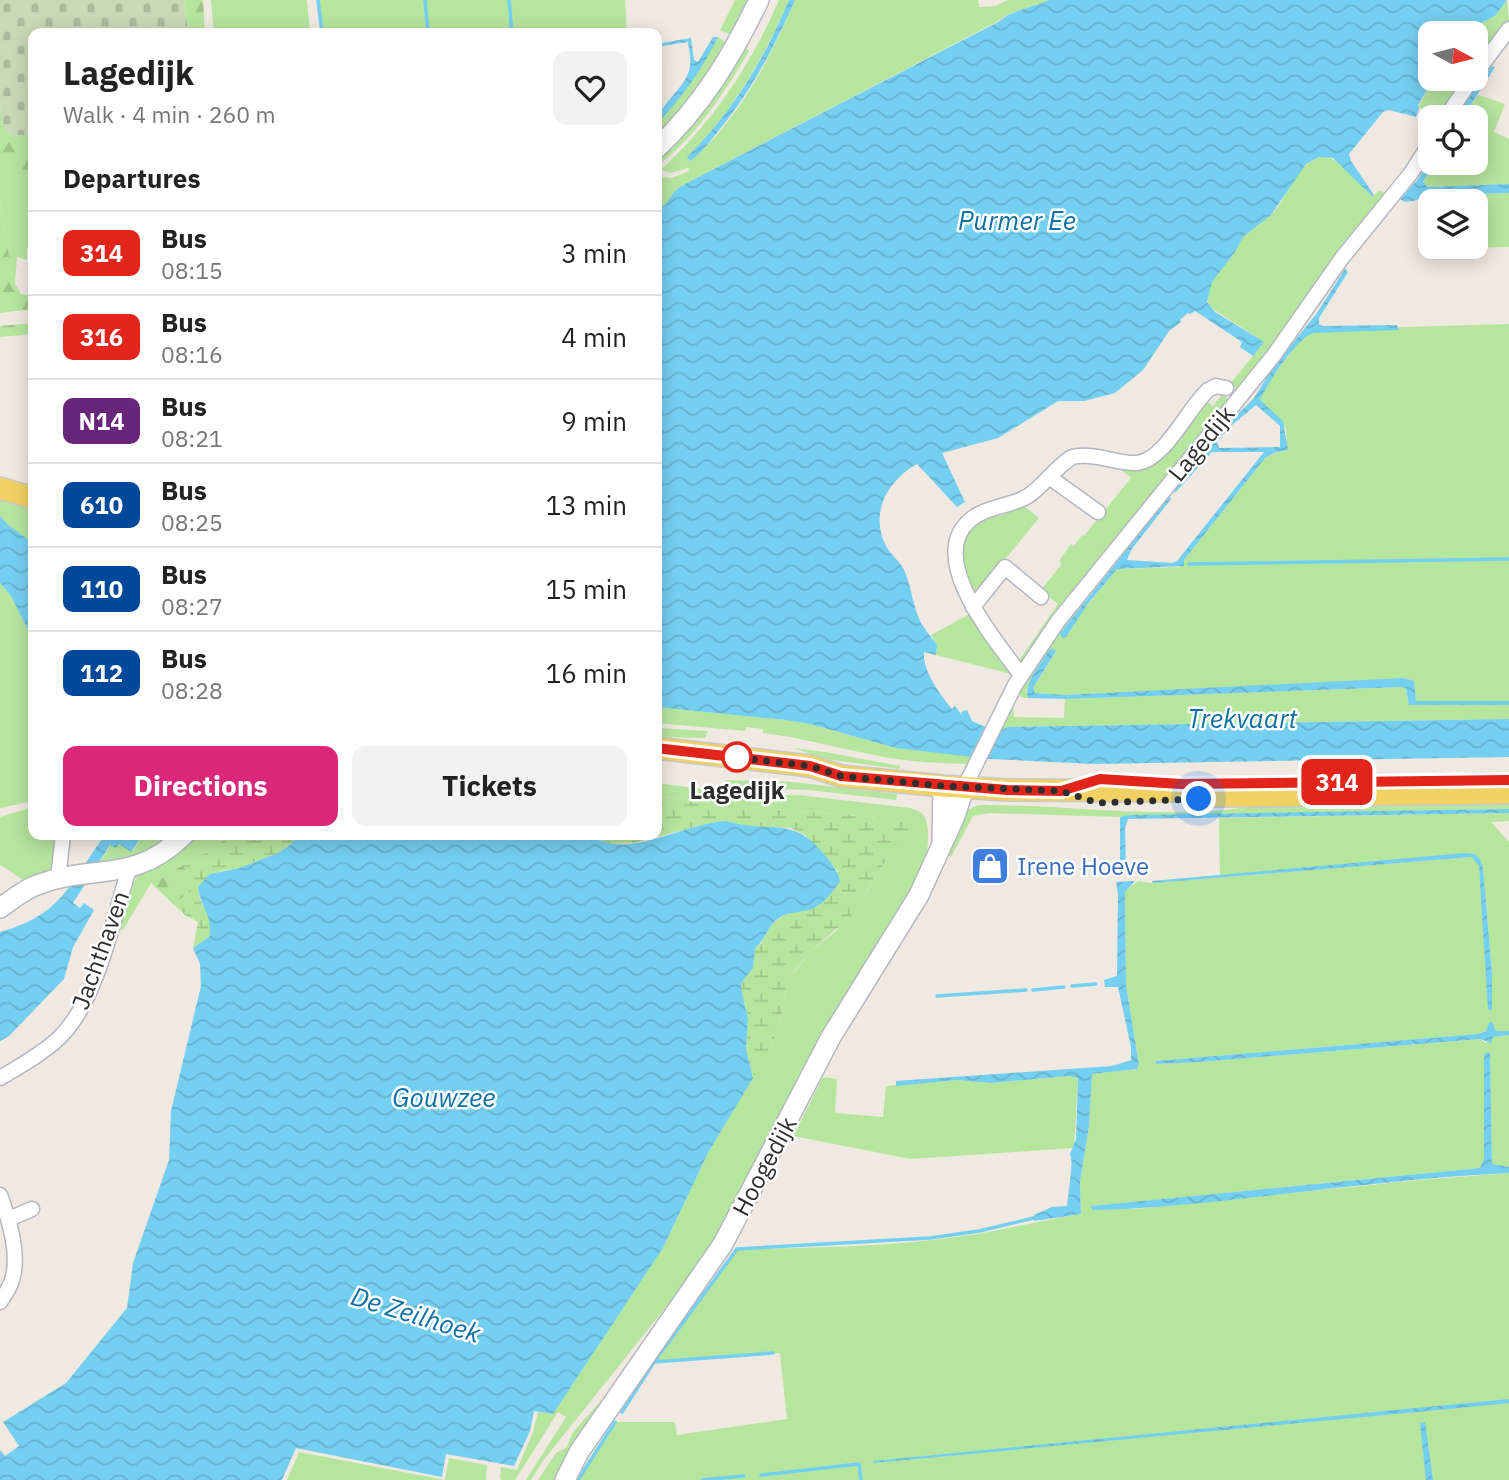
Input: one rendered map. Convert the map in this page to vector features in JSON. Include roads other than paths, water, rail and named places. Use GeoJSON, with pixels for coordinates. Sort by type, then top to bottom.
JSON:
{"type":"FeatureCollection","features":[{"type":"Feature","properties":{"kind":"main road"},"geometry":{"type":"LineString","coordinates":[[0,488],[28,496]]}},
{"type":"Feature","properties":{"kind":"main road"},"geometry":{"type":"LineString","coordinates":[[662,749],[810,766],[841,776]]}},
{"type":"Feature","properties":{"kind":"main road"},"geometry":{"type":"LineString","coordinates":[[662,761],[803,778],[841,776],[954,787],[1061,791],[1182,791],[1214,796],[1509,793]]}},
{"type":"Feature","properties":{"kind":"street"},"geometry":{"type":"LineString","coordinates":[[662,143],[689,115],[723,70],[759,0]]}},
{"type":"Feature","properties":{"kind":"street"},"geometry":{"type":"LineString","coordinates":[[1488,58],[1509,29]]}},
{"type":"Feature","properties":{"kind":"street","name":"Lagedijk"},"geometry":{"type":"LineString","coordinates":[[954,787],[975,763],[1021,675],[1058,621],[1290,333],[1342,258],[1418,162]]}},
{"type":"Feature","properties":{"kind":"street"},"geometry":{"type":"LineString","coordinates":[[1021,675],[973,607],[956,562],[955,546],[961,530],[972,518],[1027,497],[1063,462],[1081,455],[1136,463],[1147,460],[1162,448],[1201,396],[1216,386],[1226,388]]}},
{"type":"Feature","properties":{"kind":"street"},"geometry":{"type":"LineString","coordinates":[[1049,477],[1098,512]]}},
{"type":"Feature","properties":{"kind":"street"},"geometry":{"type":"LineString","coordinates":[[973,607],[1005,567],[1041,597]]}},
{"type":"Feature","properties":{"kind":"street","name":"Hoogedijk"},"geometry":{"type":"LineString","coordinates":[[565,1480],[579,1452],[723,1244],[831,1037],[919,895],[955,816],[954,787]]}},
{"type":"Feature","properties":{"kind":"street"},"geometry":{"type":"LineString","coordinates":[[63,840],[66,878]]}},
{"type":"Feature","properties":{"kind":"street"},"geometry":{"type":"LineString","coordinates":[[0,908],[35,885],[129,869],[156,858],[178,840]]}},
{"type":"Feature","properties":{"kind":"street","name":"Jachthaven"},"geometry":{"type":"LineString","coordinates":[[0,1078],[58,1040],[73,1023],[91,989],[129,869]]}},
{"type":"Feature","properties":{"kind":"street"},"geometry":{"type":"LineString","coordinates":[[0,1195],[9,1219],[15,1253],[12,1281],[0,1302]]}},
{"type":"Feature","properties":{"kind":"street"},"geometry":{"type":"LineString","coordinates":[[9,1219],[32,1209]]}},
{"type":"Feature","properties":{"kind":"water"},"geometry":{"type":"Polygon","coordinates":[[[789,0],[795,0],[753,83],[713,138],[690,161],[687,157],[719,122],[746,84],[789,0]]]}},
{"type":"Feature","properties":{"kind":"water","name":"Purmer Ee"},"geometry":{"type":"Polygon","coordinates":[[[1049,0],[1507,0],[1495,16],[1485,21],[1418,21],[1418,91],[1427,91],[1418,105],[1416,117],[1389,110],[1383,112],[1349,154],[1373,197],[1333,158],[1319,157],[1306,164],[1271,215],[1243,237],[1212,282],[1207,302],[1215,312],[1264,342],[1253,356],[1240,347],[1242,342],[1195,311],[1188,313],[1169,331],[1143,370],[1115,393],[1084,401],[1058,401],[998,438],[942,453],[965,502],[957,507],[917,464],[890,488],[881,510],[881,534],[886,546],[905,572],[921,623],[937,645],[936,655],[924,652],[924,659],[937,690],[952,709],[955,706],[963,717],[961,712],[967,710],[972,721],[997,732],[1008,727],[1509,719],[1509,757],[1095,764],[989,759],[896,748],[810,724],[785,720],[662,708],[662,205],[681,186],[1011,14],[1049,0]]]}},
{"type":"Feature","properties":{"kind":"water"},"geometry":{"type":"Polygon","coordinates":[[[713,37],[718,37],[698,72],[662,118],[662,110],[686,78],[690,60],[688,42],[662,46],[662,43],[691,38],[694,60],[698,62],[713,37]]]}},
{"type":"Feature","properties":{"kind":"water"},"geometry":{"type":"Polygon","coordinates":[[[1492,66],[1495,67],[1488,78],[1492,66]]]}},
{"type":"Feature","properties":{"kind":"water"},"geometry":{"type":"Polygon","coordinates":[[[1473,91],[1480,91],[1471,105],[1463,105],[1473,91]]]}},
{"type":"Feature","properties":{"kind":"water"},"geometry":{"type":"Polygon","coordinates":[[[1421,175],[1427,175],[1423,182],[1428,187],[1509,184],[1509,193],[1488,194],[1488,189],[1418,189],[1418,200],[1407,202],[1400,199],[1421,175]]]}},
{"type":"Feature","properties":{"kind":"water"},"geometry":{"type":"Polygon","coordinates":[[[1345,269],[1348,272],[1319,318],[1319,324],[1397,325],[1399,330],[1314,333],[1299,343],[1269,383],[1260,400],[1283,421],[1288,450],[1265,458],[1184,560],[1184,566],[1117,569],[1087,605],[1066,637],[1062,638],[1060,633],[1169,497],[1171,499],[1131,550],[1127,560],[1177,561],[1264,452],[1212,452],[1175,493],[1174,490],[1225,428],[1227,430],[1217,442],[1219,448],[1280,447],[1280,426],[1256,405],[1232,425],[1229,423],[1254,398],[1272,369],[1317,313],[1345,269]]]}},
{"type":"Feature","properties":{"kind":"water"},"geometry":{"type":"Polygon","coordinates":[[[0,516],[28,539],[28,630],[11,596],[0,583],[0,516]]]}},
{"type":"Feature","properties":{"kind":"water"},"geometry":{"type":"Polygon","coordinates":[[[1049,650],[1056,651],[1033,688],[1035,693],[1066,695],[1403,678],[1414,681],[1416,701],[1509,701],[1509,705],[1409,705],[1406,689],[1403,687],[1028,698],[1031,680],[1049,650]]]}},
{"type":"Feature","properties":{"kind":"water"},"geometry":{"type":"Polygon","coordinates":[[[1509,809],[1509,813],[1128,819],[1125,828],[1126,867],[1120,869],[1120,817],[1130,815],[1509,809]]]}},
{"type":"Feature","properties":{"kind":"water","name":"Gouwzee"},"geometry":{"type":"Polygon","coordinates":[[[727,821],[801,834],[823,853],[840,881],[816,907],[779,918],[755,948],[753,968],[742,982],[741,989],[748,1019],[746,1049],[753,1078],[708,1153],[663,1248],[553,1414],[534,1411],[530,1431],[514,1466],[446,1454],[442,1477],[296,1448],[282,1480],[0,1480],[0,1450],[5,1456],[19,1446],[3,1422],[66,1383],[127,1308],[133,1263],[169,1160],[171,1111],[201,986],[200,964],[193,948],[210,936],[209,921],[198,887],[210,874],[239,868],[278,853],[294,840],[601,840],[613,844],[627,844],[662,840],[662,837],[727,821]]]}},
{"type":"Feature","properties":{"kind":"water"},"geometry":{"type":"Polygon","coordinates":[[[101,840],[139,840],[131,852],[119,844],[116,848],[110,845],[73,903],[80,908],[84,903],[94,910],[73,947],[64,979],[9,1036],[0,1041],[0,932],[37,917],[50,908],[71,885],[101,840]]]}},
{"type":"Feature","properties":{"kind":"water"},"geometry":{"type":"Polygon","coordinates":[[[1475,854],[1483,868],[1492,973],[1492,1010],[1488,1010],[1479,866],[1472,857],[1152,881],[1475,854]]]}},
{"type":"Feature","properties":{"kind":"water"},"geometry":{"type":"Polygon","coordinates":[[[1135,881],[1125,892],[1126,985],[1139,1065],[1137,1069],[1092,1074],[1089,1126],[1080,1182],[1081,1214],[1034,1221],[1034,1215],[1052,1207],[1067,1206],[1070,1154],[1076,1139],[1078,1078],[1069,1076],[990,1083],[957,1080],[896,1086],[896,1081],[1112,1066],[1131,1060],[1131,1047],[1118,987],[1105,987],[1104,980],[1117,976],[1116,882],[1135,881]]]}},
{"type":"Feature","properties":{"kind":"water"},"geometry":{"type":"Polygon","coordinates":[[[1492,1022],[1496,1031],[1509,1031],[1509,1035],[1493,1037],[1491,1043],[1480,1039],[1156,1064],[1156,1061],[1478,1034],[1486,1031],[1492,1022]]]}},
{"type":"Feature","properties":{"kind":"water"},"geometry":{"type":"Polygon","coordinates":[[[1490,1052],[1492,1164],[1509,1167],[1509,1173],[1391,1182],[1183,1205],[1092,1210],[1091,1206],[1480,1168],[1484,1159],[1484,1058],[1485,1053],[1490,1052]]]}},
{"type":"Feature","properties":{"kind":"water"},"geometry":{"type":"Polygon","coordinates":[[[1509,1399],[1509,1403],[873,1463],[873,1461],[1509,1399]]]}},
{"type":"Feature","properties":{"kind":"water"},"geometry":{"type":"Polygon","coordinates":[[[1425,1422],[1433,1480],[1426,1480],[1420,1423],[1425,1422]]]}},
{"type":"Feature","properties":{"kind":"waterway"},"geometry":{"type":"LineString","coordinates":[[318,0],[321,28]]}},
{"type":"Feature","properties":{"kind":"waterway"},"geometry":{"type":"LineString","coordinates":[[425,0],[428,28]]}},
{"type":"Feature","properties":{"kind":"waterway"},"geometry":{"type":"LineString","coordinates":[[509,0],[512,28]]}},
{"type":"Feature","properties":{"kind":"waterway"},"geometry":{"type":"LineString","coordinates":[[1189,564],[1509,559]]}},
{"type":"Feature","properties":{"kind":"waterway"},"geometry":{"type":"LineString","coordinates":[[1072,986],[1096,984]]}},
{"type":"Feature","properties":{"kind":"waterway"},"geometry":{"type":"LineString","coordinates":[[1033,990],[1064,987]]}},
{"type":"Feature","properties":{"kind":"waterway"},"geometry":{"type":"LineString","coordinates":[[937,996],[1026,990]]}},
{"type":"Feature","properties":{"kind":"waterway"},"geometry":{"type":"LineString","coordinates":[[622,1412],[654,1362],[737,1249],[930,1238],[979,1231],[1038,1217]]}},
{"type":"Feature","properties":{"kind":"waterway"},"geometry":{"type":"LineString","coordinates":[[654,1362],[773,1353]]}},
{"type":"Feature","properties":{"kind":"waterway"},"geometry":{"type":"LineString","coordinates":[[578,1480],[615,1422]]}},
{"type":"Feature","properties":{"kind":"waterway"},"geometry":{"type":"LineString","coordinates":[[761,1475],[859,1464],[861,1480]]}},
{"type":"Feature","properties":{"kind":"waterway"},"geometry":{"type":"LineString","coordinates":[[702,1480],[744,1476]]}},
{"type":"Feature","properties":{"kind":"place","name":"Lagedijk"},"geometry":{"type":"Point","coordinates":[737,757]}},
{"type":"Feature","properties":{"kind":"place","name":"Irene Hoeve"},"geometry":{"type":"Point","coordinates":[990,866]}},
{"type":"Feature","properties":{"kind":"water label","name":"Trekvaart"},"geometry":{"type":"Point","coordinates":[1242,718]}},
{"type":"Feature","properties":{"kind":"water label","name":"De Zeilhoek"},"geometry":{"type":"Point","coordinates":[416,1314]}}]}
